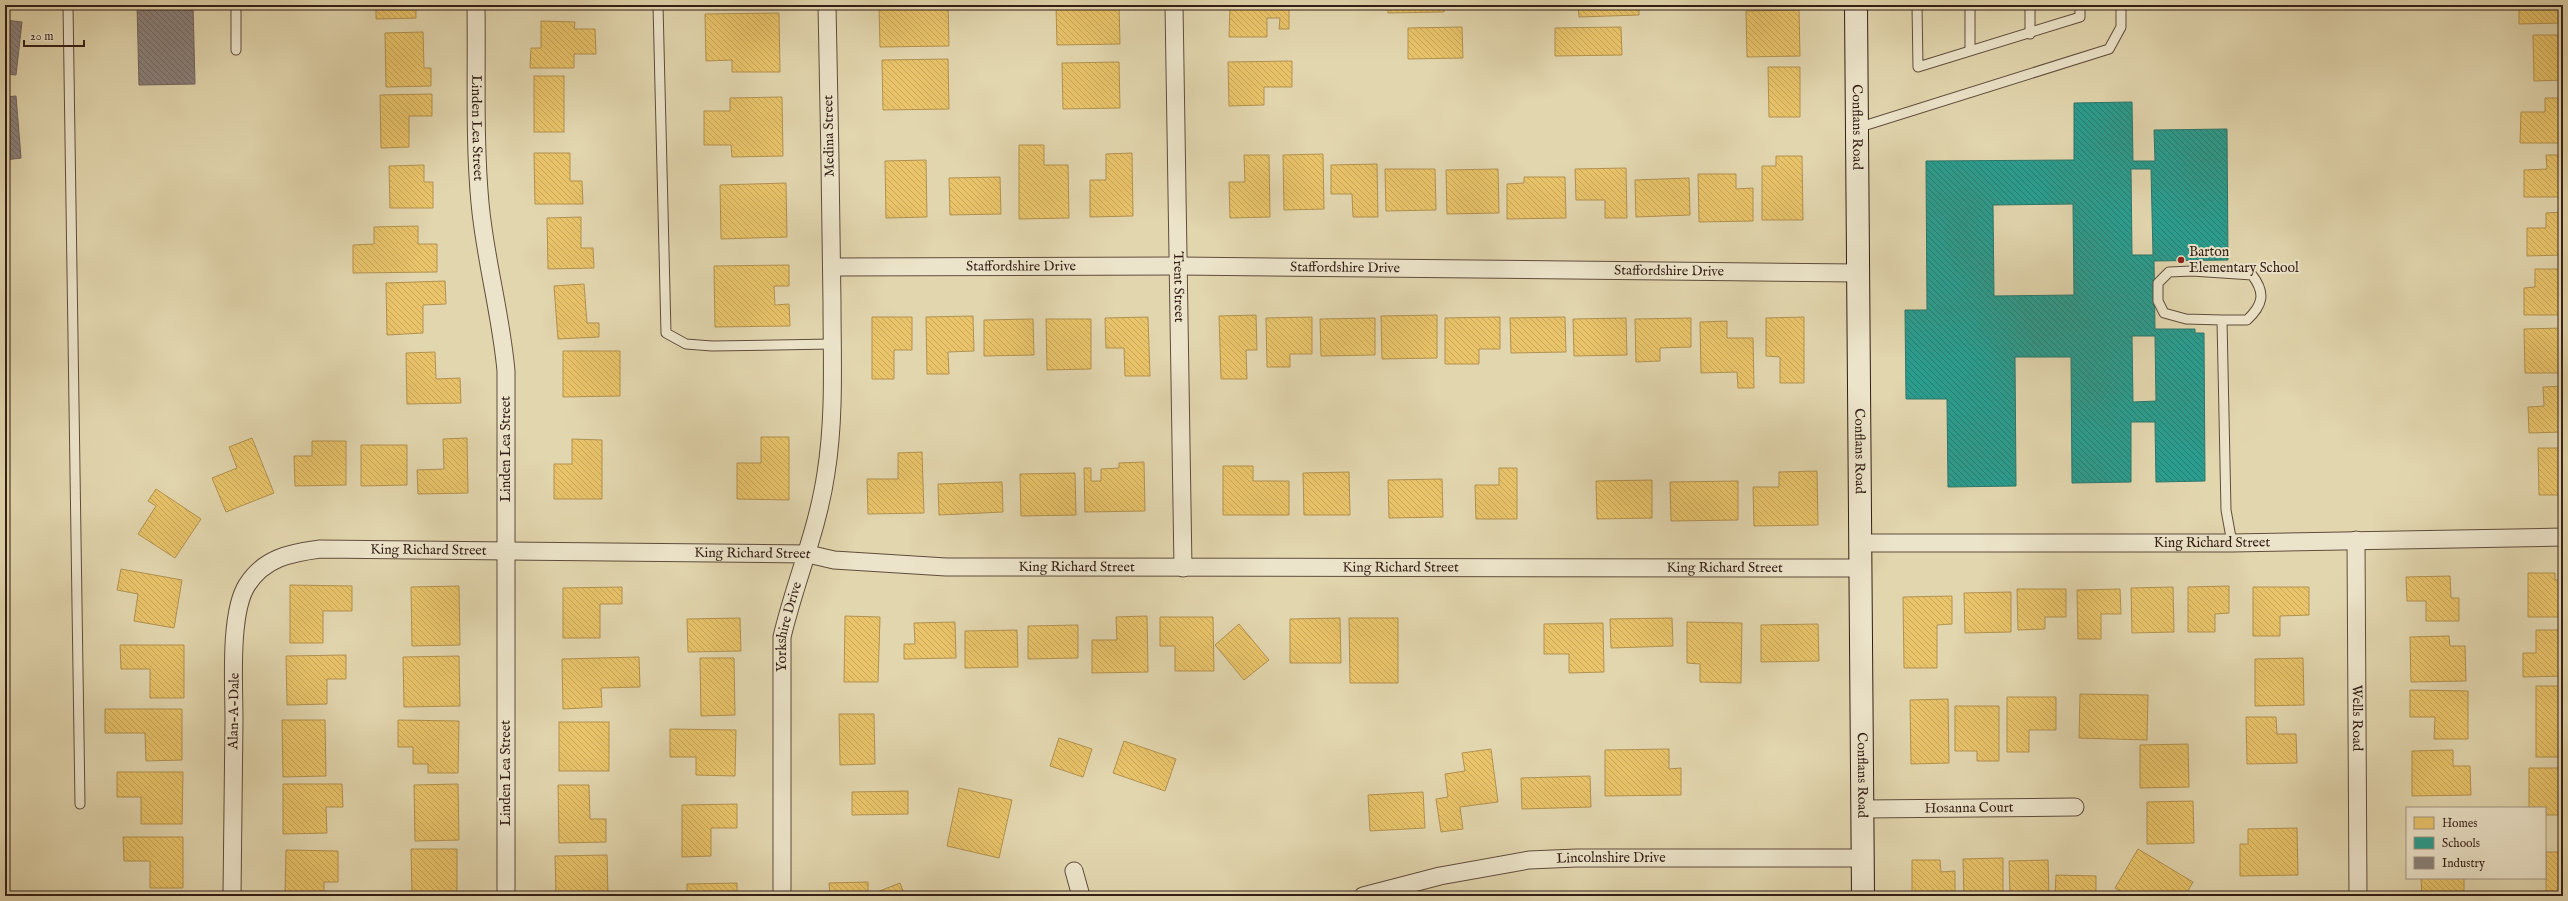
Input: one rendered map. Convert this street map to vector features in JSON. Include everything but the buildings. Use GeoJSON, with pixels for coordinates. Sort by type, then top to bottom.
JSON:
{"type":"FeatureCollection","features":[{"type":"Feature","properties":{"kind":"main road","name":"Conflans Road"},"geometry":{"type":"LineString","coordinates":[[1856,5],[1863,896]]}},
{"type":"Feature","properties":{"kind":"street","name":"Linden Lea Street"},"geometry":{"type":"LineString","coordinates":[[476,5],[480,202],[486,252],[503,334],[506,371],[506,896]]}},
{"type":"Feature","properties":{"kind":"street","name":"Medina Street"},"geometry":{"type":"LineString","coordinates":[[827,5],[832,267]]}},
{"type":"Feature","properties":{"kind":"street","name":"Trent Street"},"geometry":{"type":"LineString","coordinates":[[1174,5],[1183,568]]}},
{"type":"Feature","properties":{"kind":"street","name":"Staffordshire Drive"},"geometry":{"type":"LineString","coordinates":[[832,267],[1179,266],[1859,273]]}},
{"type":"Feature","properties":{"kind":"street","name":"Yorkshire Drive"},"geometry":{"type":"LineString","coordinates":[[782,896],[782,637],[808,554],[826,473],[831,428],[832,267]]}},
{"type":"Feature","properties":{"kind":"street","name":"King Richard Street"},"geometry":{"type":"LineString","coordinates":[[1861,543],[2232,543],[2563,537]]}},
{"type":"Feature","properties":{"kind":"street","name":"Wells Road"},"geometry":{"type":"LineString","coordinates":[[2356,540],[2358,896]]}},
{"type":"Feature","properties":{"kind":"street","name":"King Richard Street"},"geometry":{"type":"LineString","coordinates":[[292,553],[320,549],[808,554],[834,560],[946,567],[1861,568]]}},
{"type":"Feature","properties":{"kind":"street","name":"Alan-A-Dale"},"geometry":{"type":"LineString","coordinates":[[232,896],[235,648],[239,605],[246,585],[268,562],[292,553]]}},
{"type":"Feature","properties":{"kind":"street","name":"Hosanna Court"},"geometry":{"type":"LineString","coordinates":[[1863,809],[2075,807]]}},
{"type":"Feature","properties":{"kind":"street","name":"Lincolnshire Drive"},"geometry":{"type":"LineString","coordinates":[[1363,896],[1440,876],[1529,860],[1577,858],[1863,858]]}},
{"type":"Feature","properties":{"kind":"street"},"geometry":{"type":"LineString","coordinates":[[1074,871],[1081,896]]}},
{"type":"Feature","properties":{"kind":"lane"},"geometry":{"type":"LineString","coordinates":[[68,5],[80,804]]}},
{"type":"Feature","properties":{"kind":"lane"},"geometry":{"type":"LineString","coordinates":[[236,5],[236,50]]}},
{"type":"Feature","properties":{"kind":"lane"},"geometry":{"type":"LineString","coordinates":[[658,5],[666,333],[686,344],[705,346],[832,344]]}},
{"type":"Feature","properties":{"kind":"lane"},"geometry":{"type":"LineString","coordinates":[[1917,5],[1918,67],[1970,50],[2030,34],[2080,17],[2080,5]]}},
{"type":"Feature","properties":{"kind":"lane"},"geometry":{"type":"LineString","coordinates":[[1970,5],[1970,50]]}},
{"type":"Feature","properties":{"kind":"lane"},"geometry":{"type":"LineString","coordinates":[[2030,5],[2030,34]]}},
{"type":"Feature","properties":{"kind":"lane"},"geometry":{"type":"LineString","coordinates":[[1857,128],[2109,49],[2121,28],[2121,5]]}},
{"type":"Feature","properties":{"kind":"lane"},"geometry":{"type":"LineString","coordinates":[[2192,271],[2252,275],[2260,286],[2262,297],[2257,311],[2247,320],[2222,320],[2186,319],[2164,313],[2158,301],[2158,283],[2168,272],[2192,271]]}},
{"type":"Feature","properties":{"kind":"lane"},"geometry":{"type":"LineString","coordinates":[[2222,320],[2226,510],[2232,543]]}},
{"type":"Feature","properties":{"kind":"place","name":"Barton Elementary School"},"geometry":{"type":"Point","coordinates":[2181,260]}}]}
